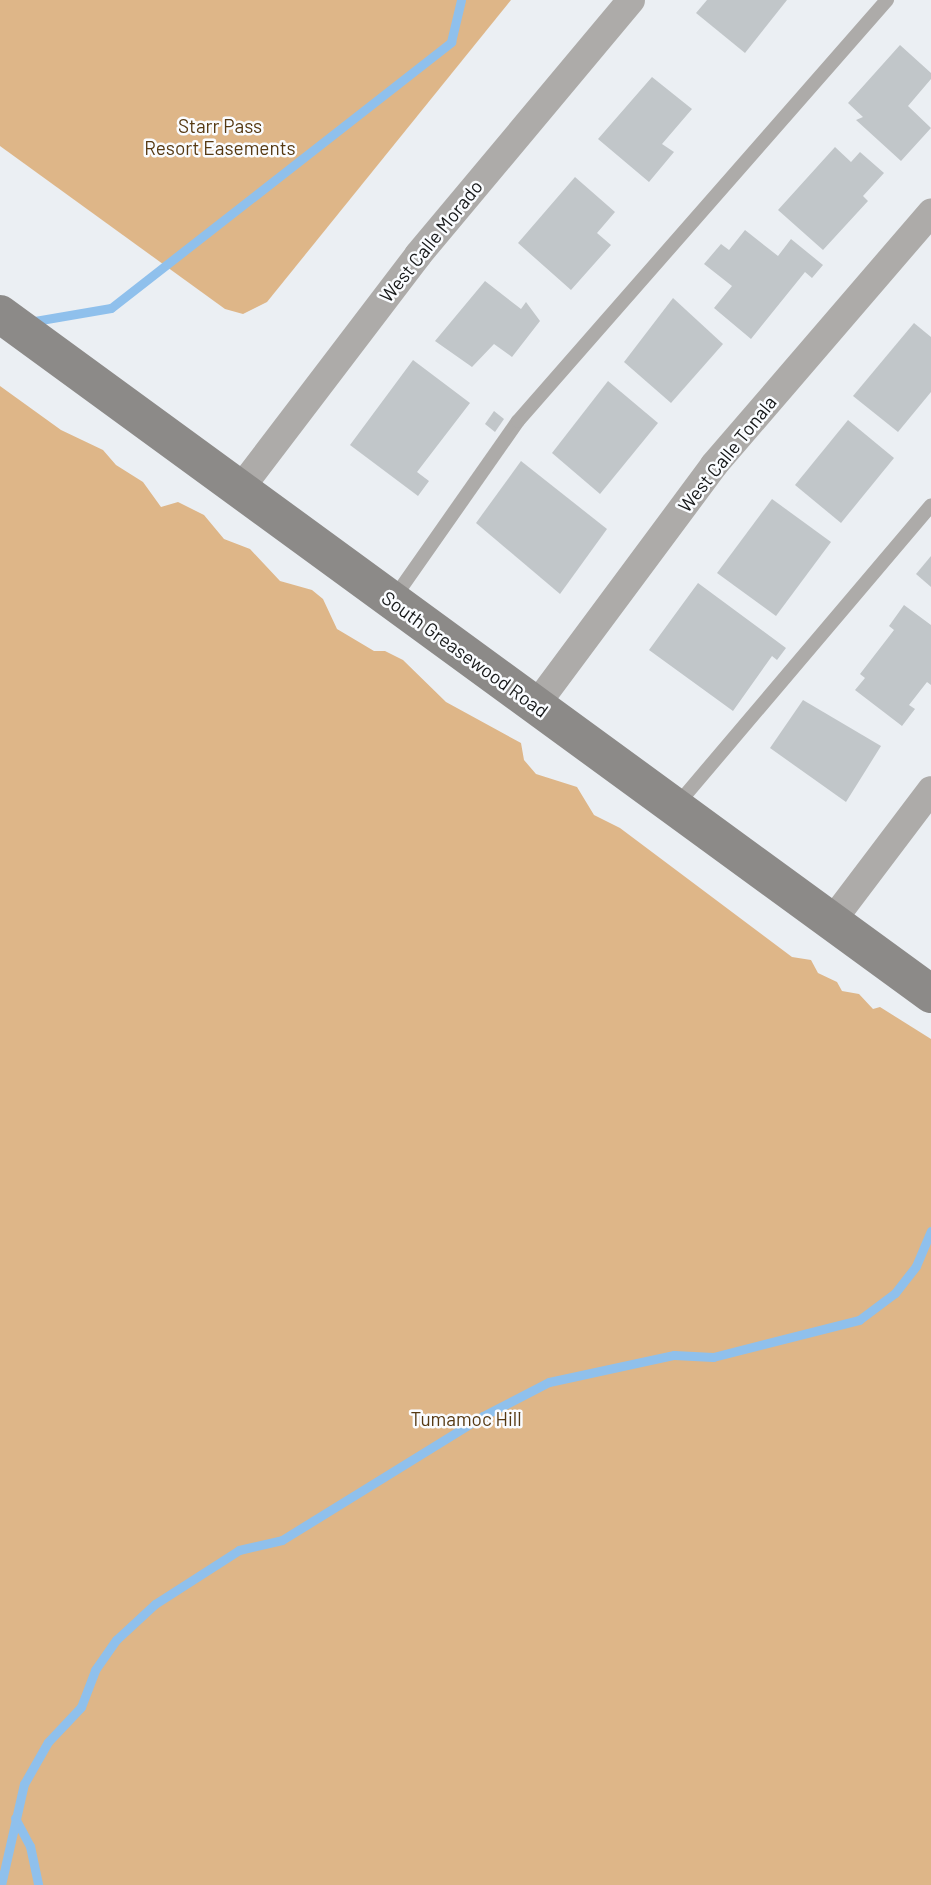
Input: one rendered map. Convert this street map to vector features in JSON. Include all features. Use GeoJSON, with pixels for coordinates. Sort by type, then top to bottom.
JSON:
{"type":"FeatureCollection","features":[{"type":"Feature","properties":{"kind":"main road","name":"South Greasewood Road"},"geometry":{"type":"LineString","coordinates":[[0,314],[931,994]]}},
{"type":"Feature","properties":{"kind":"street","name":"West Calle Morado"},"geometry":{"type":"LineString","coordinates":[[240,489],[418,255],[631,0]]}},
{"type":"Feature","properties":{"kind":"street","name":"West Calle Tonala"},"geometry":{"type":"LineString","coordinates":[[536,705],[714,465],[931,213]]}},
{"type":"Feature","properties":{"kind":"street"},"geometry":{"type":"LineString","coordinates":[[832,921],[931,790]]}},
{"type":"Feature","properties":{"kind":"lane"},"geometry":{"type":"LineString","coordinates":[[392,601],[518,421],[887,0]]}},
{"type":"Feature","properties":{"kind":"lane"},"geometry":{"type":"LineString","coordinates":[[676,807],[931,505]]}},
{"type":"Feature","properties":{"kind":"green space","name":"Starr Pass Resort Easements"},"geometry":{"type":"Polygon","coordinates":[[[0,0],[511,0],[267,302],[243,314],[225,309],[0,146],[0,0]]]}},
{"type":"Feature","properties":{"kind":"green space","name":"Tumamoc Hill"},"geometry":{"type":"Polygon","coordinates":[[[0,386],[61,430],[103,450],[116,465],[143,482],[161,507],[178,502],[204,515],[224,539],[250,549],[280,581],[312,590],[323,599],[337,629],[374,651],[385,651],[403,660],[446,702],[521,743],[524,760],[536,774],[577,787],[594,815],[620,828],[792,957],[811,960],[818,973],[837,982],[842,991],[859,994],[873,1009],[880,1007],[931,1039],[931,1885],[0,1885],[0,386]]]}},
{"type":"Feature","properties":{"kind":"building"},"geometry":{"type":"Polygon","coordinates":[[[707,0],[787,0],[745,53],[696,13],[707,0]]]}},
{"type":"Feature","properties":{"kind":"building"},"geometry":{"type":"Polygon","coordinates":[[[900,45],[931,73],[931,79],[908,106],[931,128],[901,161],[856,120],[863,117],[848,103],[900,45]]]}},
{"type":"Feature","properties":{"kind":"building"},"geometry":{"type":"Polygon","coordinates":[[[652,77],[692,109],[662,144],[674,152],[649,182],[598,139],[652,77]]]}},
{"type":"Feature","properties":{"kind":"building"},"geometry":{"type":"Polygon","coordinates":[[[835,147],[851,162],[860,152],[884,173],[863,196],[868,201],[823,250],[778,210],[835,147]]]}},
{"type":"Feature","properties":{"kind":"building"},"geometry":{"type":"Polygon","coordinates":[[[575,177],[615,212],[597,233],[611,245],[571,290],[518,243],[575,177]]]}},
{"type":"Feature","properties":{"kind":"building"},"geometry":{"type":"Polygon","coordinates":[[[745,230],[778,256],[791,239],[823,265],[812,278],[805,272],[751,339],[714,308],[732,286],[704,264],[721,244],[729,250],[745,230]]]}},
{"type":"Feature","properties":{"kind":"building"},"geometry":{"type":"Polygon","coordinates":[[[485,281],[521,309],[526,302],[540,321],[512,357],[494,344],[472,367],[435,341],[485,281]]]}},
{"type":"Feature","properties":{"kind":"building"},"geometry":{"type":"Polygon","coordinates":[[[673,298],[723,344],[671,403],[624,362],[673,298]]]}},
{"type":"Feature","properties":{"kind":"building"},"geometry":{"type":"Polygon","coordinates":[[[914,323],[931,337],[931,392],[898,432],[853,396],[914,323]]]}},
{"type":"Feature","properties":{"kind":"building"},"geometry":{"type":"Polygon","coordinates":[[[413,360],[470,403],[417,472],[429,481],[418,496],[350,445],[413,360]]]}},
{"type":"Feature","properties":{"kind":"building"},"geometry":{"type":"Polygon","coordinates":[[[608,381],[658,423],[600,494],[552,453],[608,381]]]}},
{"type":"Feature","properties":{"kind":"building"},"geometry":{"type":"Polygon","coordinates":[[[494,411],[504,419],[495,432],[485,424],[494,411]]]}},
{"type":"Feature","properties":{"kind":"building"},"geometry":{"type":"Polygon","coordinates":[[[848,420],[894,458],[841,523],[795,485],[848,420]]]}},
{"type":"Feature","properties":{"kind":"building"},"geometry":{"type":"Polygon","coordinates":[[[521,461],[607,529],[560,594],[476,523],[521,461]]]}},
{"type":"Feature","properties":{"kind":"building"},"geometry":{"type":"Polygon","coordinates":[[[772,499],[831,542],[776,616],[717,573],[772,499]]]}},
{"type":"Feature","properties":{"kind":"building"},"geometry":{"type":"Polygon","coordinates":[[[931,556],[931,587],[916,574],[931,556]]]}},
{"type":"Feature","properties":{"kind":"building"},"geometry":{"type":"Polygon","coordinates":[[[698,583],[786,648],[777,660],[772,656],[733,711],[649,650],[698,583]]]}},
{"type":"Feature","properties":{"kind":"building"},"geometry":{"type":"Polygon","coordinates":[[[904,605],[931,625],[931,685],[927,682],[909,705],[915,709],[902,726],[855,690],[865,678],[860,674],[894,630],[889,626],[904,605]]]}},
{"type":"Feature","properties":{"kind":"building"},"geometry":{"type":"Polygon","coordinates":[[[803,700],[881,746],[846,802],[770,748],[803,700]]]}},
{"type":"Feature","properties":{"kind":"waterway"},"geometry":{"type":"LineString","coordinates":[[29,322],[111,308],[451,42],[461,0]]}},
{"type":"Feature","properties":{"kind":"waterway"},"geometry":{"type":"LineString","coordinates":[[1,1885],[24,1784],[48,1742],[81,1707],[95,1670],[116,1640],[155,1604],[239,1550],[282,1540],[483,1416],[549,1382],[674,1355],[713,1357],[859,1320],[895,1293],[916,1266],[931,1231]]}},
{"type":"Feature","properties":{"kind":"waterway"},"geometry":{"type":"LineString","coordinates":[[15,1818],[30,1846],[38,1885]]}}]}
